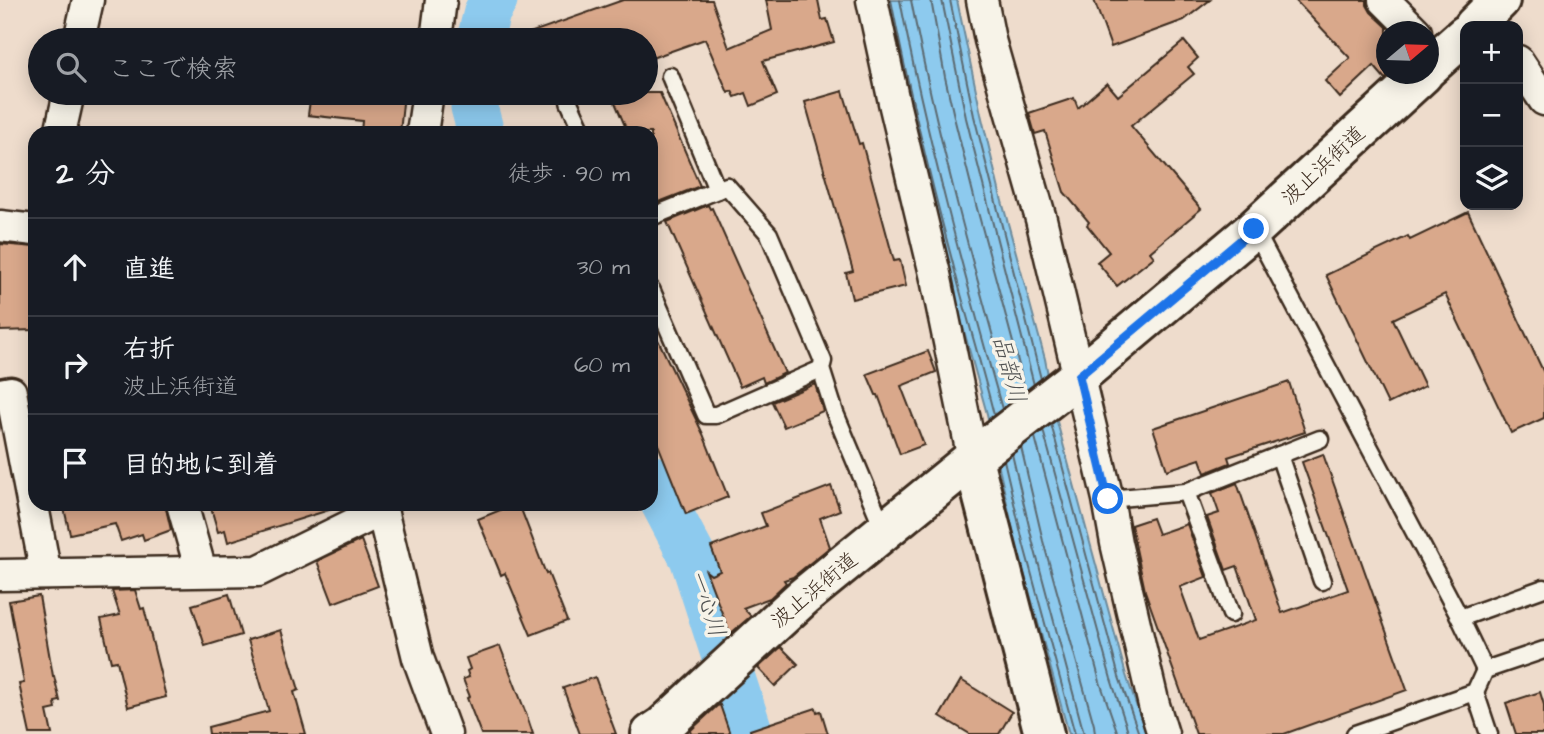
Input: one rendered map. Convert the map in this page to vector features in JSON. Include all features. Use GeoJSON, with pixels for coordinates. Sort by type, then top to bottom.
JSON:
{"type":"FeatureCollection","features":[{"type":"Feature","properties":{"kind":"street"},"geometry":{"type":"LineString","coordinates":[[82,28],[88,0]]}},
{"type":"Feature","properties":{"kind":"street"},"geometry":{"type":"LineString","coordinates":[[438,28],[442,0]]}},
{"type":"Feature","properties":{"kind":"street"},"geometry":{"type":"LineString","coordinates":[[872,0],[1044,734]]}},
{"type":"Feature","properties":{"kind":"street"},"geometry":{"type":"LineString","coordinates":[[982,0],[990,40],[1041,219],[1070,383],[1108,499],[1116,543],[1163,734]]}},
{"type":"Feature","properties":{"kind":"street"},"geometry":{"type":"LineString","coordinates":[[1384,0],[1456,37]]}},
{"type":"Feature","properties":{"kind":"street","name":"波止浜街道"},"geometry":{"type":"LineString","coordinates":[[651,734],[802,598],[1070,383],[1254,229],[1456,37]]}},
{"type":"Feature","properties":{"kind":"street"},"geometry":{"type":"LineString","coordinates":[[1523,68],[1544,100]]}},
{"type":"Feature","properties":{"kind":"street"},"geometry":{"type":"LineString","coordinates":[[62,126],[66,105]]}},
{"type":"Feature","properties":{"kind":"street"},"geometry":{"type":"LineString","coordinates":[[423,126],[426,105]]}},
{"type":"Feature","properties":{"kind":"street"},"geometry":{"type":"LineString","coordinates":[[0,226],[28,229]]}},
{"type":"Feature","properties":{"kind":"street"},"geometry":{"type":"LineString","coordinates":[[0,394],[11,392],[28,481]]}},
{"type":"Feature","properties":{"kind":"street"},"geometry":{"type":"LineString","coordinates":[[34,511],[46,575]]}},
{"type":"Feature","properties":{"kind":"street"},"geometry":{"type":"LineString","coordinates":[[184,511],[201,571]]}},
{"type":"Feature","properties":{"kind":"street"},"geometry":{"type":"LineString","coordinates":[[0,575],[258,571],[374,511]]}},
{"type":"Feature","properties":{"kind":"street"},"geometry":{"type":"LineString","coordinates":[[383,511],[418,658],[446,734]]}},
{"type":"Feature","properties":{"kind":"lane"},"geometry":{"type":"LineString","coordinates":[[670,76],[717,190]]}},
{"type":"Feature","properties":{"kind":"lane"},"geometry":{"type":"LineString","coordinates":[[570,105],[580,126]]}},
{"type":"Feature","properties":{"kind":"lane"},"geometry":{"type":"LineString","coordinates":[[658,214],[727,186],[769,234],[823,361],[821,369],[835,413],[884,531]]}},
{"type":"Feature","properties":{"kind":"lane"},"geometry":{"type":"LineString","coordinates":[[1254,229],[1485,670]]}},
{"type":"Feature","properties":{"kind":"lane"},"geometry":{"type":"LineString","coordinates":[[658,305],[706,415],[716,415],[821,369]]}},
{"type":"Feature","properties":{"kind":"lane"},"geometry":{"type":"LineString","coordinates":[[1108,499],[1186,492],[1320,439]]}},
{"type":"Feature","properties":{"kind":"lane"},"geometry":{"type":"LineString","coordinates":[[1279,456],[1322,581]]}},
{"type":"Feature","properties":{"kind":"lane"},"geometry":{"type":"LineString","coordinates":[[1186,492],[1231,614]]}},
{"type":"Feature","properties":{"kind":"lane"},"geometry":{"type":"LineString","coordinates":[[1460,618],[1544,588]]}},
{"type":"Feature","properties":{"kind":"lane"},"geometry":{"type":"LineString","coordinates":[[1355,734],[1397,727],[1475,692],[1485,670],[1544,650]]}},
{"type":"Feature","properties":{"kind":"lane"},"geometry":{"type":"LineString","coordinates":[[1475,692],[1489,734]]}},
{"type":"Feature","properties":{"kind":"water","name":"品部川"},"geometry":{"type":"Polygon","coordinates":[[[884,0],[957,0],[981,114],[1045,359],[1056,418],[1126,675],[1146,734],[1069,734],[1017,548],[987,414],[945,262],[884,0]]]}},
{"type":"Feature","properties":{"kind":"building"},"geometry":{"type":"Polygon","coordinates":[[[623,0],[712,0],[729,48],[772,30],[766,0],[818,0],[822,20],[827,19],[834,42],[763,61],[777,95],[751,106],[746,93],[735,97],[732,91],[728,93],[705,39],[658,56],[658,28],[544,28],[623,0]]]}},
{"type":"Feature","properties":{"kind":"building"},"geometry":{"type":"Polygon","coordinates":[[[1094,0],[1210,0],[1184,20],[1111,47],[1094,0]]]}},
{"type":"Feature","properties":{"kind":"building"},"geometry":{"type":"Polygon","coordinates":[[[1295,0],[1367,0],[1371,12],[1381,21],[1376,21],[1376,68],[1374,66],[1340,98],[1325,81],[1350,58],[1295,0]]]}},
{"type":"Feature","properties":{"kind":"building"},"geometry":{"type":"Polygon","coordinates":[[[1184,41],[1198,58],[1188,67],[1194,74],[1131,126],[1201,209],[1150,252],[1154,257],[1117,286],[1097,262],[1109,252],[1064,192],[1045,131],[1035,134],[1029,113],[1074,98],[1078,108],[1107,83],[1118,96],[1184,41]]]}},
{"type":"Feature","properties":{"kind":"building"},"geometry":{"type":"Polygon","coordinates":[[[843,91],[859,144],[862,143],[894,261],[900,260],[906,286],[852,299],[846,273],[853,271],[805,102],[843,91]]]}},
{"type":"Feature","properties":{"kind":"building"},"geometry":{"type":"Polygon","coordinates":[[[660,93],[700,186],[659,202],[658,126],[625,126],[616,105],[658,105],[660,93]]]}},
{"type":"Feature","properties":{"kind":"building"},"geometry":{"type":"Polygon","coordinates":[[[309,105],[403,105],[401,126],[362,126],[362,121],[308,115],[309,105]]]}},
{"type":"Feature","properties":{"kind":"building"},"geometry":{"type":"Polygon","coordinates":[[[708,205],[712,208],[785,373],[764,383],[762,377],[740,387],[667,222],[708,205]]]}},
{"type":"Feature","properties":{"kind":"building"},"geometry":{"type":"Polygon","coordinates":[[[1468,212],[1544,373],[1544,418],[1511,433],[1445,294],[1393,319],[1425,386],[1388,404],[1326,275],[1408,236],[1410,240],[1468,212]]]}},
{"type":"Feature","properties":{"kind":"building"},"geometry":{"type":"Polygon","coordinates":[[[0,244],[28,246],[28,330],[0,331],[0,244]]]}},
{"type":"Feature","properties":{"kind":"building"},"geometry":{"type":"Polygon","coordinates":[[[658,340],[703,434],[728,497],[686,514],[658,444],[658,340]]]}},
{"type":"Feature","properties":{"kind":"building"},"geometry":{"type":"Polygon","coordinates":[[[928,351],[936,372],[901,386],[924,445],[900,454],[878,395],[867,374],[928,351]]]}},
{"type":"Feature","properties":{"kind":"building"},"geometry":{"type":"Polygon","coordinates":[[[1289,382],[1305,432],[1228,457],[1230,463],[1205,473],[1200,459],[1167,470],[1153,428],[1289,382]]]}},
{"type":"Feature","properties":{"kind":"building"},"geometry":{"type":"Polygon","coordinates":[[[815,384],[823,411],[784,427],[772,402],[815,384]]]}},
{"type":"Feature","properties":{"kind":"building"},"geometry":{"type":"Polygon","coordinates":[[[1323,454],[1407,690],[1284,734],[1196,734],[1145,591],[1131,525],[1152,518],[1158,534],[1187,524],[1206,577],[1180,587],[1199,640],[1256,620],[1237,566],[1226,570],[1207,517],[1219,513],[1212,493],[1237,483],[1282,613],[1348,590],[1302,462],[1323,454]]]}},
{"type":"Feature","properties":{"kind":"building"},"geometry":{"type":"Polygon","coordinates":[[[831,486],[840,510],[820,518],[830,547],[793,577],[784,580],[786,583],[770,598],[743,608],[751,616],[730,634],[706,571],[711,575],[720,571],[711,547],[766,526],[761,513],[831,486]]]}},
{"type":"Feature","properties":{"kind":"building"},"geometry":{"type":"Polygon","coordinates":[[[65,511],[167,511],[171,530],[144,540],[142,534],[121,541],[115,524],[70,534],[65,511]]]}},
{"type":"Feature","properties":{"kind":"building"},"geometry":{"type":"Polygon","coordinates":[[[212,511],[326,511],[228,542],[225,530],[218,532],[212,511]]]}},
{"type":"Feature","properties":{"kind":"building"},"geometry":{"type":"Polygon","coordinates":[[[498,511],[522,511],[567,621],[531,635],[505,573],[501,575],[478,519],[498,511]]]}},
{"type":"Feature","properties":{"kind":"building"},"geometry":{"type":"Polygon","coordinates":[[[361,540],[378,586],[333,603],[317,561],[361,540]]]}},
{"type":"Feature","properties":{"kind":"building"},"geometry":{"type":"Polygon","coordinates":[[[135,590],[141,609],[144,608],[166,697],[128,707],[117,661],[111,662],[101,619],[120,615],[112,591],[135,590]]]}},
{"type":"Feature","properties":{"kind":"building"},"geometry":{"type":"Polygon","coordinates":[[[229,594],[241,635],[205,646],[192,605],[229,594]]]}},
{"type":"Feature","properties":{"kind":"building"},"geometry":{"type":"Polygon","coordinates":[[[39,596],[60,701],[55,702],[56,709],[47,711],[52,734],[30,734],[19,684],[24,683],[9,601],[39,596]]]}},
{"type":"Feature","properties":{"kind":"building"},"geometry":{"type":"Polygon","coordinates":[[[281,630],[299,690],[294,692],[306,734],[209,734],[208,727],[269,711],[248,640],[281,630]]]}},
{"type":"Feature","properties":{"kind":"building"},"geometry":{"type":"Polygon","coordinates":[[[500,646],[533,734],[481,734],[467,698],[470,697],[463,679],[469,677],[467,671],[470,669],[466,658],[500,646]]]}},
{"type":"Feature","properties":{"kind":"building"},"geometry":{"type":"Polygon","coordinates":[[[781,647],[798,664],[775,686],[758,668],[781,647]]]}},
{"type":"Feature","properties":{"kind":"building"},"geometry":{"type":"Polygon","coordinates":[[[595,677],[616,734],[580,734],[563,688],[595,677]]]}},
{"type":"Feature","properties":{"kind":"building"},"geometry":{"type":"Polygon","coordinates":[[[961,680],[1012,712],[999,734],[970,734],[940,716],[961,680]]]}},
{"type":"Feature","properties":{"kind":"building"},"geometry":{"type":"Polygon","coordinates":[[[1540,692],[1544,705],[1544,734],[1516,734],[1506,703],[1540,692]]]}},
{"type":"Feature","properties":{"kind":"building"},"geometry":{"type":"Polygon","coordinates":[[[720,705],[730,734],[691,734],[690,731],[720,705]]]}},
{"type":"Feature","properties":{"kind":"building"},"geometry":{"type":"Polygon","coordinates":[[[816,708],[817,712],[821,711],[828,734],[751,734],[750,730],[816,708]]]}},
{"type":"Feature","properties":{"kind":"waterway","name":"一心川"},"geometry":{"type":"LineString","coordinates":[[483,28],[487,12],[494,0]]}},
{"type":"Feature","properties":{"kind":"waterway","name":"一心川"},"geometry":{"type":"LineString","coordinates":[[474,105],[479,126]]}},
{"type":"Feature","properties":{"kind":"waterway","name":"一心川"},"geometry":{"type":"LineString","coordinates":[[658,491],[693,558],[750,734]]}},
{"type":"Feature","properties":{"kind":"route"},"geometry":{"type":"LineString","coordinates":[[1108,499],[1079,376],[1254,229]]}}]}
